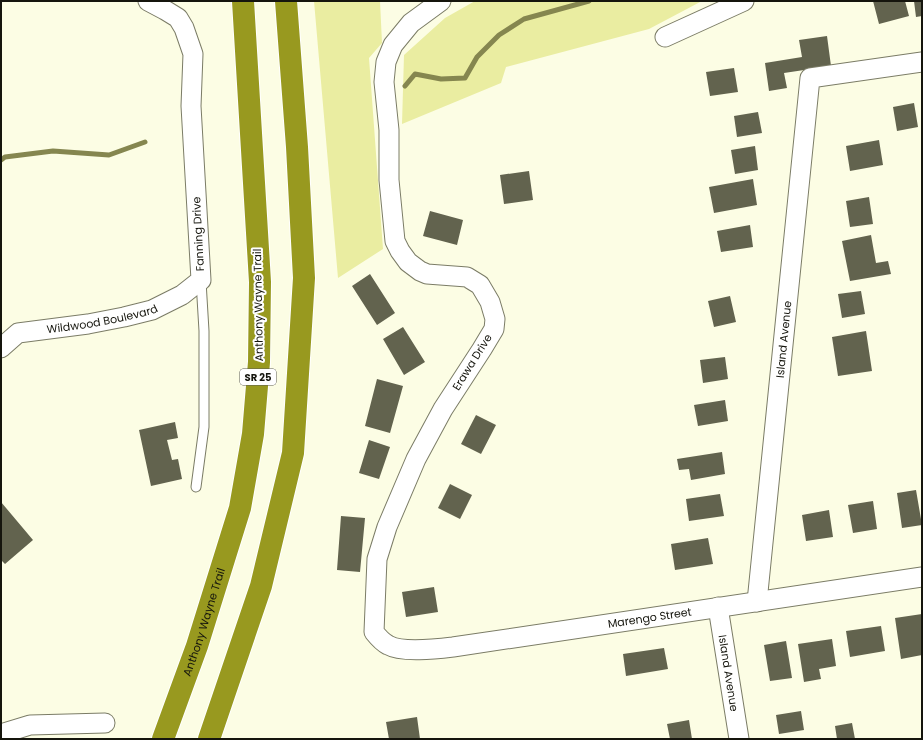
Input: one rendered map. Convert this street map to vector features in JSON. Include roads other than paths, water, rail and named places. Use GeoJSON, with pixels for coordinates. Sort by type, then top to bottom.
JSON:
{"type":"FeatureCollection","features":[{"type":"Feature","properties":{"kind":"highway","name":"Anthony Wayne Trail"},"geometry":{"type":"LineString","coordinates":[[164,739],[197,646],[240,508],[253,434],[259,362],[260,282],[243,1]]}},
{"type":"Feature","properties":{"kind":"highway"},"geometry":{"type":"LineString","coordinates":[[209,739],[261,586],[293,453],[304,278],[297,147],[286,1]]}},
{"type":"Feature","properties":{"kind":"street","name":"Fanning Drive"},"geometry":{"type":"LineString","coordinates":[[148,1],[178,18],[184,28],[193,54],[191,106],[201,280]]}},
{"type":"Feature","properties":{"kind":"street","name":"Erawa Drive"},"geometry":{"type":"LineString","coordinates":[[380,639],[374,632],[377,559],[387,527],[416,460],[443,408],[482,349],[494,328],[495,319],[490,302],[480,285],[475,281],[467,277],[427,274],[420,271],[408,262],[395,241],[389,180],[389,130],[384,82],[386,62],[393,45],[411,23],[441,1]]}},
{"type":"Feature","properties":{"kind":"street"},"geometry":{"type":"LineString","coordinates":[[665,36],[744,1]]}},
{"type":"Feature","properties":{"kind":"street","name":"Island Avenue"},"geometry":{"type":"LineString","coordinates":[[757,602],[810,78],[922,62]]}},
{"type":"Feature","properties":{"kind":"street","name":"Wildwood Boulevard"},"geometry":{"type":"LineString","coordinates":[[1,348],[18,333],[88,324],[152,310],[182,295],[201,280]]}},
{"type":"Feature","properties":{"kind":"street","name":"Marengo Street"},"geometry":{"type":"LineString","coordinates":[[380,639],[388,646],[398,649],[424,650],[452,647],[922,577]]}},
{"type":"Feature","properties":{"kind":"street","name":"Island Avenue"},"geometry":{"type":"LineString","coordinates":[[718,608],[739,739]]}},
{"type":"Feature","properties":{"kind":"street"},"geometry":{"type":"LineString","coordinates":[[1,734],[30,725],[105,723]]}},
{"type":"Feature","properties":{"kind":"lane","name":"Fanning Drive"},"geometry":{"type":"LineString","coordinates":[[196,487],[204,427],[204,331],[201,280]]}},
{"type":"Feature","properties":{"kind":"waterway"},"geometry":{"type":"LineString","coordinates":[[405,86],[415,74],[441,79],[465,78],[477,57],[499,35],[524,19],[589,1]]}},
{"type":"Feature","properties":{"kind":"waterway"},"geometry":{"type":"LineString","coordinates":[[1,160],[5,157],[53,151],[109,155],[145,142]]}}]}
